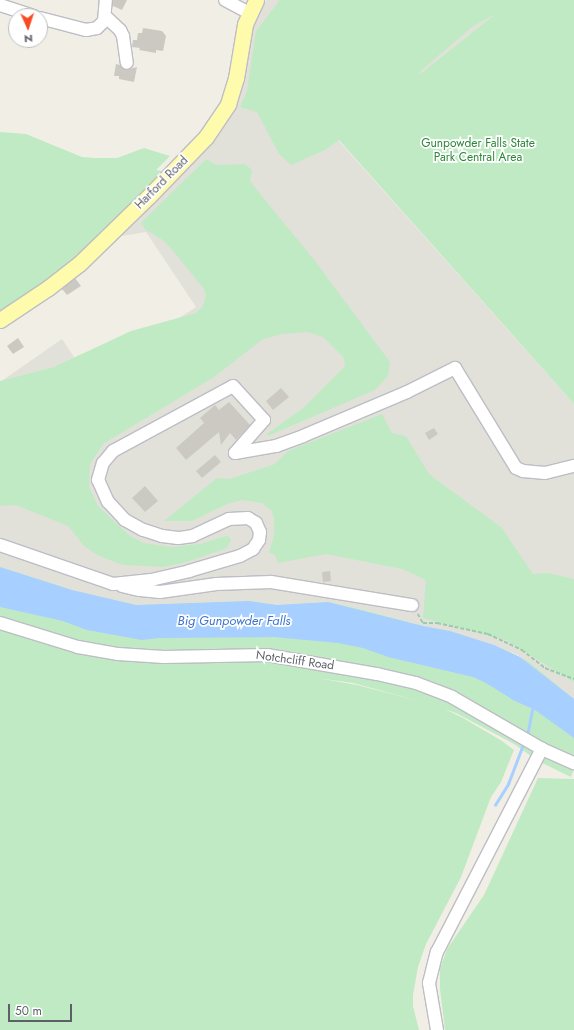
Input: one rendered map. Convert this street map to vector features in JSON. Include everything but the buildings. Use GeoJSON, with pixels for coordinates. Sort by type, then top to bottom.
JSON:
{"type":"FeatureCollection","features":[{"type":"Feature","properties":{"kind":"main road","name":"Harford Road"},"geometry":{"type":"LineString","coordinates":[[0,320],[48,288],[79,264],[155,191],[206,137],[221,116],[232,92],[243,32],[252,7]]}},
{"type":"Feature","properties":{"kind":"street"},"geometry":{"type":"LineString","coordinates":[[48,20],[86,30],[97,28],[101,25],[105,16],[106,0]]}},
{"type":"Feature","properties":{"kind":"street"},"geometry":{"type":"LineString","coordinates":[[225,0],[252,7]]}},
{"type":"Feature","properties":{"kind":"street"},"geometry":{"type":"LineString","coordinates":[[0,4],[11,8]]}},
{"type":"Feature","properties":{"kind":"street"},"geometry":{"type":"LineString","coordinates":[[105,16],[113,22],[123,36],[127,63]]}},
{"type":"Feature","properties":{"kind":"street"},"geometry":{"type":"LineString","coordinates":[[113,584],[151,580],[204,567],[240,556],[253,549],[259,540],[260,532],[256,523],[248,518],[229,519],[193,536],[178,538],[162,536],[143,530],[125,520],[108,502],[98,480],[103,463],[113,451],[233,386],[264,420],[235,453],[276,446],[303,436],[407,392],[455,368],[516,468],[523,471],[544,473],[574,466]]}},
{"type":"Feature","properties":{"kind":"street"},"geometry":{"type":"LineString","coordinates":[[0,545],[113,584],[140,590],[160,592],[216,584],[271,582],[412,605]]}},
{"type":"Feature","properties":{"kind":"street","name":"Notchcliff Road"},"geometry":{"type":"LineString","coordinates":[[0,623],[78,647],[118,654],[164,657],[267,656],[377,674],[416,683],[452,697],[542,749],[574,763]]}},
{"type":"Feature","properties":{"kind":"street"},"geometry":{"type":"LineString","coordinates":[[437,1030],[429,983],[437,952],[542,749]]}},
{"type":"Feature","properties":{"kind":"path"},"geometry":{"type":"LineString","coordinates":[[412,605],[423,623],[437,623],[488,634],[522,650],[545,668],[574,679]]}},
{"type":"Feature","properties":{"kind":"shaded area"},"geometry":{"type":"Polygon","coordinates":[[[267,0],[503,0],[506,5],[338,140],[574,404],[574,699],[518,655],[450,631],[423,626],[364,610],[328,602],[277,605],[249,601],[136,605],[72,590],[0,567],[0,382],[62,339],[88,378],[196,307],[146,232],[116,237],[186,170],[219,132],[234,104],[251,28],[259,8],[267,0]]]}},
{"type":"Feature","properties":{"kind":"green space","name":"Gunpowder Falls State Park Central Area"},"geometry":{"type":"Polygon","coordinates":[[[280,0],[574,0],[574,404],[339,140],[325,150],[291,165],[279,154],[257,112],[240,107],[247,91],[256,31],[280,0]],[[495,14],[472,27],[423,69],[420,74],[495,14]]]}},
{"type":"Feature","properties":{"kind":"green space"},"geometry":{"type":"Polygon","coordinates":[[[0,132],[26,134],[82,157],[117,158],[144,148],[170,156],[156,170],[167,172],[80,257],[0,315],[0,132]]]}},
{"type":"Feature","properties":{"kind":"green space"},"geometry":{"type":"Polygon","coordinates":[[[206,159],[216,165],[245,164],[252,170],[250,181],[315,261],[390,362],[388,376],[375,390],[268,436],[267,434],[303,408],[345,366],[344,358],[323,337],[308,332],[282,334],[263,339],[214,377],[103,444],[90,464],[89,487],[98,506],[130,536],[144,543],[171,547],[200,544],[228,536],[231,540],[227,548],[187,562],[163,567],[123,565],[99,556],[84,546],[68,526],[16,505],[0,506],[0,381],[54,367],[131,331],[196,313],[203,306],[206,295],[204,289],[164,241],[146,230],[141,223],[206,159]]]}},
{"type":"Feature","properties":{"kind":"green space"},"geometry":{"type":"Polygon","coordinates":[[[382,414],[392,433],[406,436],[429,474],[502,528],[533,574],[548,573],[574,579],[574,682],[506,640],[423,618],[426,580],[402,569],[326,554],[278,563],[275,555],[269,552],[274,535],[274,518],[271,510],[262,503],[242,500],[227,504],[192,521],[164,521],[217,478],[230,479],[275,464],[288,451],[382,414]]]}},
{"type":"Feature","properties":{"kind":"green space"},"geometry":{"type":"Polygon","coordinates":[[[0,567],[72,590],[136,605],[249,601],[277,605],[328,602],[364,610],[423,626],[450,631],[506,650],[529,662],[574,699],[574,769],[571,777],[538,761],[514,744],[456,713],[445,709],[502,741],[514,750],[501,782],[491,797],[461,877],[426,944],[418,967],[413,995],[413,1006],[419,1030],[0,1030],[0,567]],[[317,678],[357,685],[423,702],[353,683],[317,678]]]}},
{"type":"Feature","properties":{"kind":"green space"},"geometry":{"type":"Polygon","coordinates":[[[538,778],[574,779],[574,1030],[445,1030],[440,989],[440,969],[447,949],[484,895],[538,778]]]}},
{"type":"Feature","properties":{"kind":"water","name":"Big Gunpowder Falls"},"geometry":{"type":"Polygon","coordinates":[[[0,567],[72,590],[136,605],[249,601],[277,605],[328,602],[423,626],[450,631],[494,645],[520,657],[574,699],[574,738],[535,710],[513,700],[486,683],[473,677],[388,657],[363,648],[338,643],[274,637],[159,638],[142,640],[87,630],[63,621],[0,607],[0,567]]]}},
{"type":"Feature","properties":{"kind":"waterway"},"geometry":{"type":"LineString","coordinates":[[527,736],[533,706]]}},
{"type":"Feature","properties":{"kind":"waterway"},"geometry":{"type":"LineString","coordinates":[[495,805],[508,784],[524,742]]}}]}
